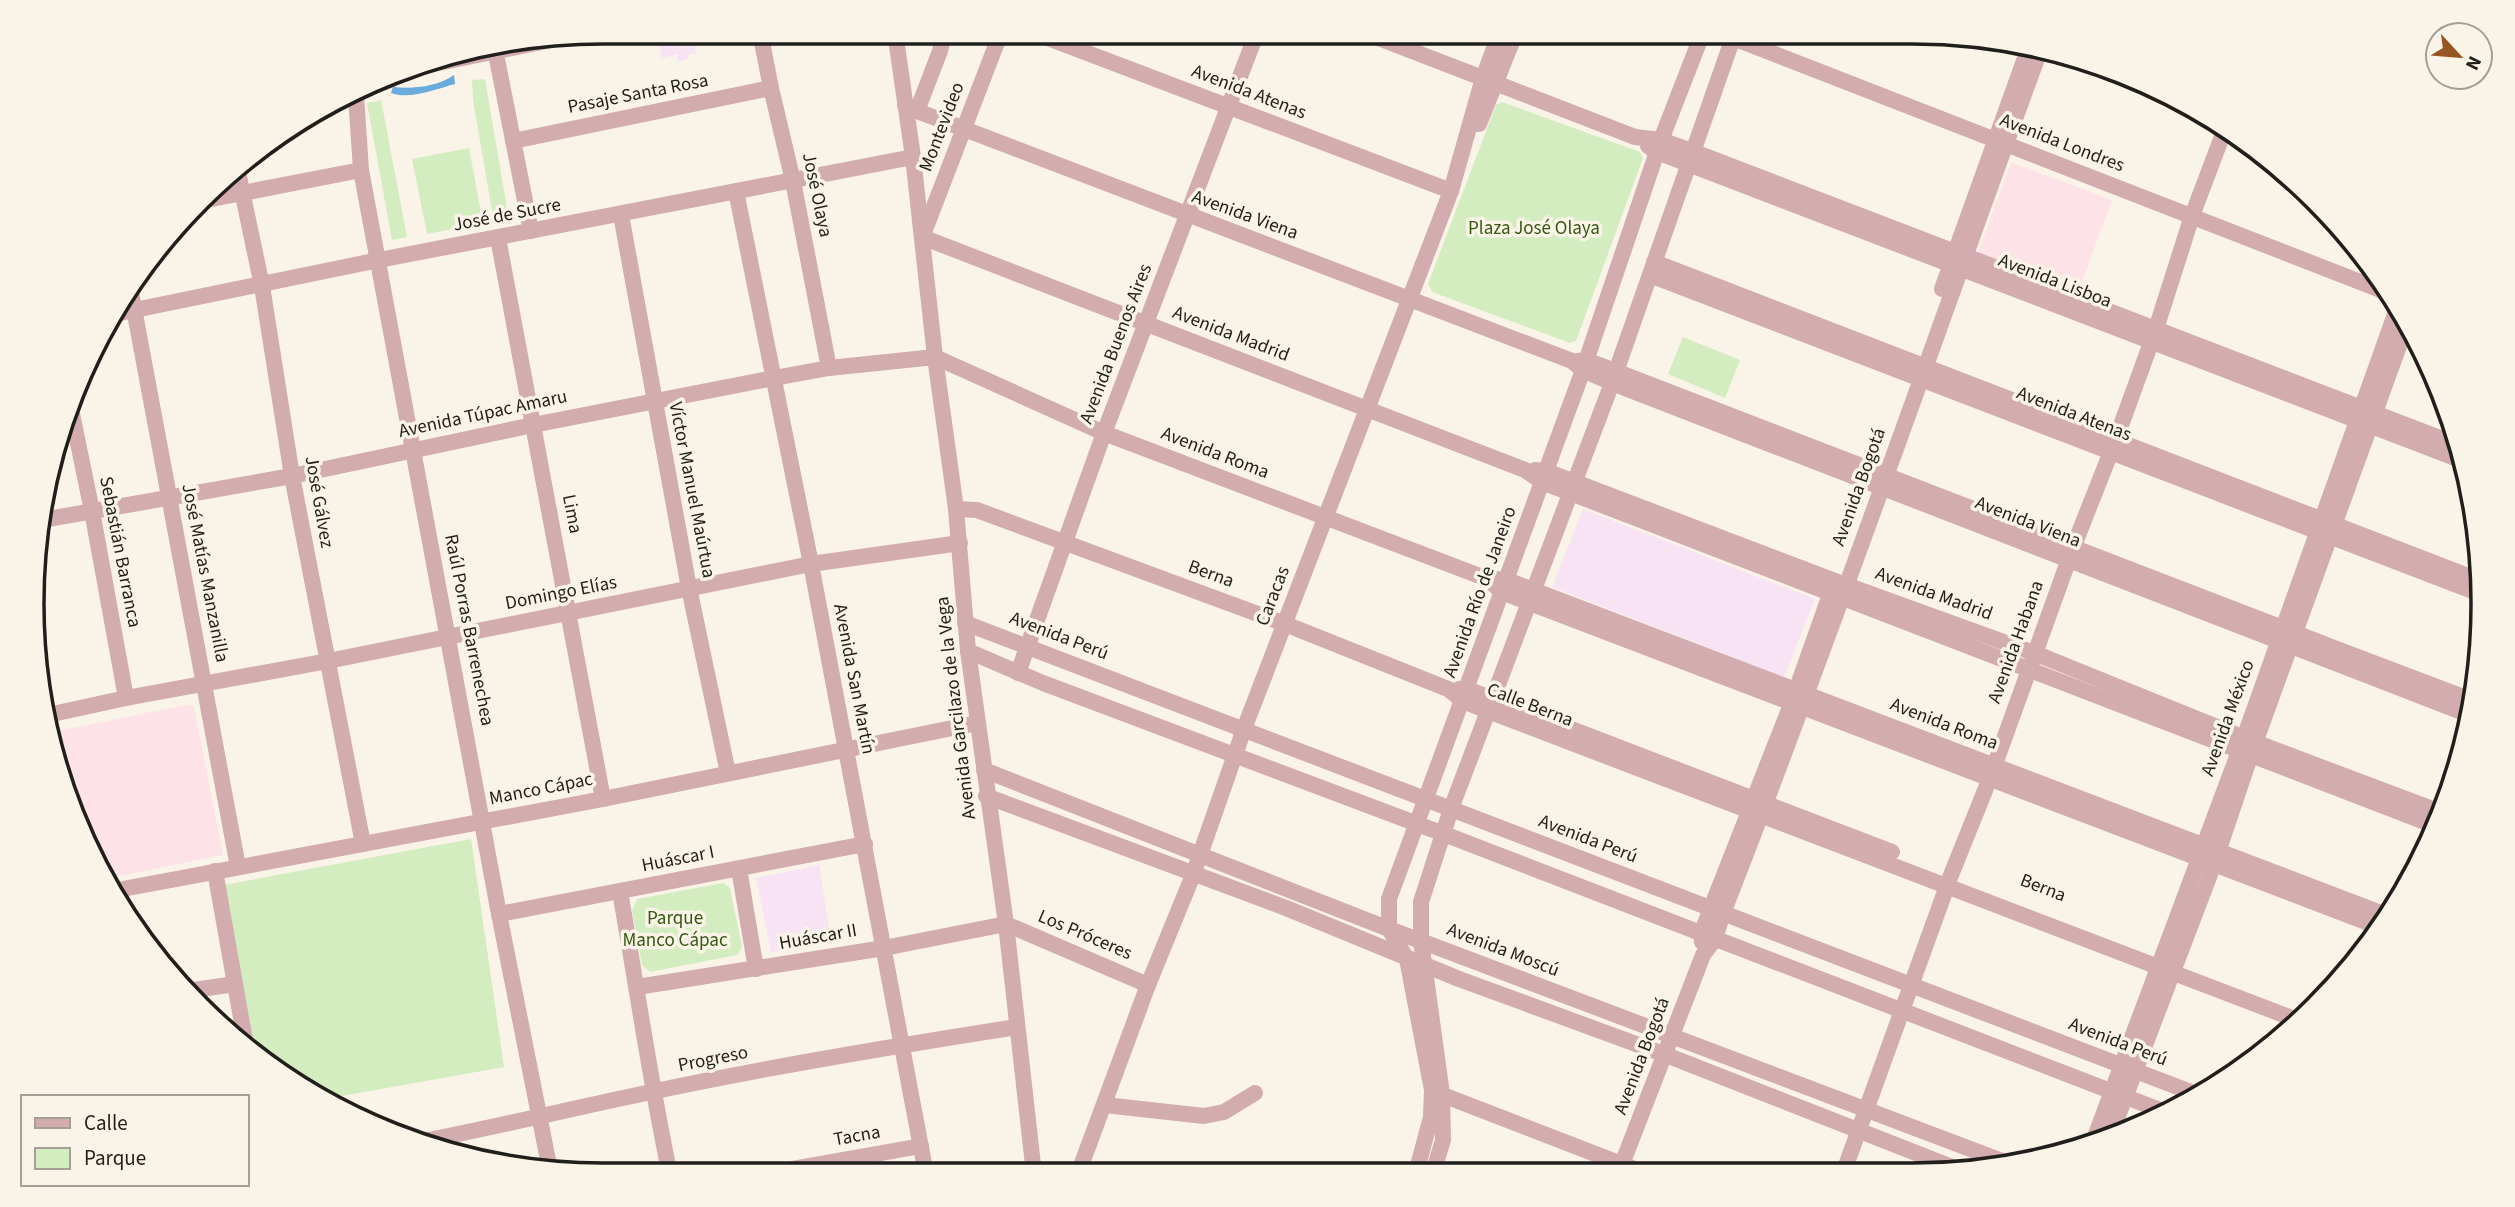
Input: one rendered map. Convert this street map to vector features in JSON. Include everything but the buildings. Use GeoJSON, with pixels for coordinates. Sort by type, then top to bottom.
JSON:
{"type":"FeatureCollection","features":[{"type":"Feature","properties":{"kind":"street","name":"José Olaya"},"geometry":{"type":"LineString","coordinates":[[762,44],[830,369]]}},
{"type":"Feature","properties":{"kind":"street","name":"Avenida Garcilazo de la Vega"},"geometry":{"type":"LineString","coordinates":[[898,44],[911,108],[913,157],[935,357],[960,542],[968,651],[986,796],[1006,924],[1033,1163]]}},
{"type":"Feature","properties":{"kind":"street"},"geometry":{"type":"LineString","coordinates":[[911,108],[941,44]]}},
{"type":"Feature","properties":{"kind":"street","name":"Montevideo"},"geometry":{"type":"LineString","coordinates":[[922,237],[996,44]]}},
{"type":"Feature","properties":{"kind":"street","name":"Avenida Atenas"},"geometry":{"type":"LineString","coordinates":[[1064,44],[1451,191]]}},
{"type":"Feature","properties":{"kind":"street","name":"Avenida Buenos Aires"},"geometry":{"type":"LineString","coordinates":[[1018,673],[1104,433],[1253,44]]}},
{"type":"Feature","properties":{"kind":"street","name":"Avenida Lisboa"},"geometry":{"type":"LineString","coordinates":[[1394,44],[2367,417],[2451,456]]}},
{"type":"Feature","properties":{"kind":"street"},"geometry":{"type":"LineString","coordinates":[[1489,81],[1497,44]]}},
{"type":"Feature","properties":{"kind":"street"},"geometry":{"type":"LineString","coordinates":[[1489,81],[1509,44]]}},
{"type":"Feature","properties":{"kind":"street","name":"Avenida Río de Janeiro"},"geometry":{"type":"LineString","coordinates":[[1390,929],[1389,900],[1505,586],[1580,364],[1698,44]]}},
{"type":"Feature","properties":{"kind":"street"},"geometry":{"type":"LineString","coordinates":[[1436,1163],[1443,1140],[1421,941],[1421,902],[1451,809],[1614,377],[1690,158],[1726,44]]}},
{"type":"Feature","properties":{"kind":"street","name":"Avenida Londres"},"geometry":{"type":"LineString","coordinates":[[1756,44],[2000,142],[2372,286]]}},
{"type":"Feature","properties":{"kind":"street"},"geometry":{"type":"LineString","coordinates":[[496,55],[531,231]]}},
{"type":"Feature","properties":{"kind":"street","name":"Avenida Bogotá"},"geometry":{"type":"LineString","coordinates":[[1623,1163],[1673,1037],[1717,910],[1799,698],[1879,479],[2000,142],[2026,56]]}},
{"type":"Feature","properties":{"kind":"street","name":"Avenida Bogotá"},"geometry":{"type":"LineString","coordinates":[[2000,142],[2036,59]]}},
{"type":"Feature","properties":{"kind":"street","name":"Caracas"},"geometry":{"type":"LineString","coordinates":[[1082,1163],[1149,985],[1194,875],[1244,729],[1451,191],[1489,81]]}},
{"type":"Feature","properties":{"kind":"street","name":"Pasaje Santa Rosa"},"geometry":{"type":"LineString","coordinates":[[513,141],[771,88]]}},
{"type":"Feature","properties":{"kind":"street","name":"Raúl Porras Barrenechea"},"geometry":{"type":"LineString","coordinates":[[356,101],[361,170],[499,914],[548,1160]]}},
{"type":"Feature","properties":{"kind":"street","name":"Avenida Viena"},"geometry":{"type":"LineString","coordinates":[[911,108],[2286,637],[2460,711]]}},
{"type":"Feature","properties":{"kind":"street","name":"Avenida Habana"},"geometry":{"type":"LineString","coordinates":[[1847,1163],[1949,880],[2154,335],[2192,216],[2222,138]]}},
{"type":"Feature","properties":{"kind":"street","name":"José de Sucre"},"geometry":{"type":"LineString","coordinates":[[127,312],[913,157]]}},
{"type":"Feature","properties":{"kind":"street"},"geometry":{"type":"LineString","coordinates":[[219,198],[361,170]]}},
{"type":"Feature","properties":{"kind":"street","name":"José Gálvez"},"geometry":{"type":"LineString","coordinates":[[239,179],[262,285],[292,476],[363,844]]}},
{"type":"Feature","properties":{"kind":"street","name":"Avenida San Martín"},"geometry":{"type":"LineString","coordinates":[[736,191],[811,564],[924,1163]]}},
{"type":"Feature","properties":{"kind":"street","name":"Víctor Manuel Maúrtua"},"geometry":{"type":"LineString","coordinates":[[621,215],[689,588],[728,773]]}},
{"type":"Feature","properties":{"kind":"street","name":"Avenida Madrid"},"geometry":{"type":"LineString","coordinates":[[922,237],[1525,470],[2032,661],[2248,746],[2427,822]]}},
{"type":"Feature","properties":{"kind":"street","name":"Lima"},"geometry":{"type":"LineString","coordinates":[[498,238],[603,799]]}},
{"type":"Feature","properties":{"kind":"street","name":"Avenida Atenas"},"geometry":{"type":"LineString","coordinates":[[1652,268],[2326,527],[2470,576]]}},
{"type":"Feature","properties":{"kind":"street","name":"José Matías Manzanilla"},"geometry":{"type":"LineString","coordinates":[[133,301],[238,867]]}},
{"type":"Feature","properties":{"kind":"street","name":"Avenida México"},"geometry":{"type":"LineString","coordinates":[[2367,417],[2394,321]]}},
{"type":"Feature","properties":{"kind":"street","name":"Avenida México"},"geometry":{"type":"LineString","coordinates":[[2099,1131],[2129,1068],[2367,417],[2402,335]]}},
{"type":"Feature","properties":{"kind":"street","name":"Avenida Túpac Amaru"},"geometry":{"type":"LineString","coordinates":[[51,518],[292,476],[774,378],[935,357]]}},
{"type":"Feature","properties":{"kind":"street","name":"Avenida Roma"},"geometry":{"type":"LineString","coordinates":[[935,357],[1104,433],[2209,855],[2370,923]]}},
{"type":"Feature","properties":{"kind":"street","name":"Avenida Lisboa"},"geometry":{"type":"LineString","coordinates":[[2367,417],[2447,442]]}},
{"type":"Feature","properties":{"kind":"street","name":"Sebastián Barranca"},"geometry":{"type":"LineString","coordinates":[[74,422],[126,698]]}},
{"type":"Feature","properties":{"kind":"street","name":"Berna"},"geometry":{"type":"LineString","coordinates":[[956,509],[977,510],[1285,624],[1448,689]]}},
{"type":"Feature","properties":{"kind":"street","name":"Avenida Atenas"},"geometry":{"type":"LineString","coordinates":[[2326,527],[2471,590]]}},
{"type":"Feature","properties":{"kind":"street","name":"Domingo Elías"},"geometry":{"type":"LineString","coordinates":[[55,713],[811,564],[960,542]]}},
{"type":"Feature","properties":{"kind":"street","name":"Avenida Perú"},"geometry":{"type":"LineString","coordinates":[[965,623],[2187,1090]]}},
{"type":"Feature","properties":{"kind":"street","name":"Avenida Viena"},"geometry":{"type":"LineString","coordinates":[[2286,637],[2463,697]]}},
{"type":"Feature","properties":{"kind":"street"},"geometry":{"type":"LineString","coordinates":[[968,651],[1018,673],[2155,1108]]}},
{"type":"Feature","properties":{"kind":"street","name":"Calle Berna"},"geometry":{"type":"LineString","coordinates":[[1448,689],[1758,807]]}},
{"type":"Feature","properties":{"kind":"street","name":"Manco Cápac"},"geometry":{"type":"LineString","coordinates":[[123,889],[603,799],[977,723]]}},
{"type":"Feature","properties":{"kind":"street","name":"Avenida Madrid"},"geometry":{"type":"LineString","coordinates":[[2248,746],[2432,809]]}},
{"type":"Feature","properties":{"kind":"street","name":"Avenida Moscú"},"geometry":{"type":"LineString","coordinates":[[984,770],[1421,941],[1991,1157]]}},
{"type":"Feature","properties":{"kind":"street"},"geometry":{"type":"LineString","coordinates":[[986,796],[1286,908],[1424,966],[1666,1055],[1939,1162]]}},
{"type":"Feature","properties":{"kind":"street","name":"Berna"},"geometry":{"type":"LineString","coordinates":[[1758,807],[2167,965],[2289,1017]]}},
{"type":"Feature","properties":{"kind":"street"},"geometry":{"type":"LineString","coordinates":[[1086,834],[1093,814]]}},
{"type":"Feature","properties":{"kind":"street","name":"Huáscar I"},"geometry":{"type":"LineString","coordinates":[[499,914],[865,844]]}},
{"type":"Feature","properties":{"kind":"street","name":"Avenida Roma"},"geometry":{"type":"LineString","coordinates":[[2209,855],[2378,912]]}},
{"type":"Feature","properties":{"kind":"street"},"geometry":{"type":"LineString","coordinates":[[739,869],[756,969]]}},
{"type":"Feature","properties":{"kind":"street"},"geometry":{"type":"LineString","coordinates":[[215,871],[243,1032]]}},
{"type":"Feature","properties":{"kind":"street"},"geometry":{"type":"LineString","coordinates":[[1286,908],[1291,889]]}},
{"type":"Feature","properties":{"kind":"street"},"geometry":{"type":"LineString","coordinates":[[620,892],[652,1091],[667,1163]]}},
{"type":"Feature","properties":{"kind":"street","name":"Huáscar II"},"geometry":{"type":"LineString","coordinates":[[637,988],[884,948],[1006,924]]}},
{"type":"Feature","properties":{"kind":"street","name":"Los Próceres"},"geometry":{"type":"LineString","coordinates":[[1006,924],[1149,985]]}},
{"type":"Feature","properties":{"kind":"street"},"geometry":{"type":"LineString","coordinates":[[1390,929],[1407,959],[1437,1092],[1418,1163]]}},
{"type":"Feature","properties":{"kind":"street","name":"Berna"},"geometry":{"type":"LineString","coordinates":[[2167,965],[2296,1009]]}},
{"type":"Feature","properties":{"kind":"street"},"geometry":{"type":"LineString","coordinates":[[199,989],[235,984]]}},
{"type":"Feature","properties":{"kind":"street","name":"Progreso"},"geometry":{"type":"LineString","coordinates":[[438,1138],[540,1118],[652,1091],[1017,1027]]}},
{"type":"Feature","properties":{"kind":"street"},"geometry":{"type":"LineString","coordinates":[[1437,1092],[1609,1163]]}},
{"type":"Feature","properties":{"kind":"street"},"geometry":{"type":"LineString","coordinates":[[1105,1105],[1204,1116],[1224,1112],[1255,1093]]}},
{"type":"Feature","properties":{"kind":"street","name":"Avenida México"},"geometry":{"type":"LineString","coordinates":[[2112,1126],[2118,1094]]}},
{"type":"Feature","properties":{"kind":"street","name":"Tacna"},"geometry":{"type":"LineString","coordinates":[[826,1163],[921,1146]]}},
{"type":"Feature","properties":{"kind":"shaded area"},"geometry":{"type":"Polygon","coordinates":[[[659,44],[694,44],[696,54],[689,54],[688,59],[678,62],[678,54],[662,58],[659,44]]]}},
{"type":"Feature","properties":{"kind":"shaded area"},"geometry":{"type":"Polygon","coordinates":[[[2011,162],[2112,200],[2079,290],[1978,253],[2011,162]]]}},
{"type":"Feature","properties":{"kind":"shaded area"},"geometry":{"type":"Polygon","coordinates":[[[1583,509],[1815,599],[1784,677],[1552,587],[1583,509]]]}},
{"type":"Feature","properties":{"kind":"shaded area"},"geometry":{"type":"Polygon","coordinates":[[[190,704],[194,707],[223,855],[115,877],[86,818],[59,731],[190,704]]]}},
{"type":"Feature","properties":{"kind":"shaded area"},"geometry":{"type":"Polygon","coordinates":[[[819,865],[831,940],[771,953],[756,878],[819,865]]]}},
{"type":"Feature","properties":{"kind":"green space"},"geometry":{"type":"Polygon","coordinates":[[[485,79],[508,214],[493,217],[473,100],[472,80],[485,79]]]}},
{"type":"Feature","properties":{"kind":"green space"},"geometry":{"type":"Polygon","coordinates":[[[381,100],[407,237],[392,240],[367,103],[381,100]]]}},
{"type":"Feature","properties":{"kind":"green space","name":"Plaza José Olaya"},"geometry":{"type":"Polygon","coordinates":[[[1502,102],[1640,152],[1643,158],[1576,341],[1570,343],[1432,292],[1428,284],[1496,105],[1502,102]]]}},
{"type":"Feature","properties":{"kind":"green space"},"geometry":{"type":"Polygon","coordinates":[[[469,148],[483,223],[427,234],[412,159],[469,148]]]}},
{"type":"Feature","properties":{"kind":"green space"},"geometry":{"type":"Polygon","coordinates":[[[1683,337],[1740,360],[1725,398],[1668,374],[1683,337]]]}},
{"type":"Feature","properties":{"kind":"green space"},"geometry":{"type":"Polygon","coordinates":[[[471,839],[504,1067],[339,1097],[293,1069],[250,1037],[223,885],[471,839]]]}},
{"type":"Feature","properties":{"kind":"green space","name":"Parque Manco Cápac"},"geometry":{"type":"Polygon","coordinates":[[[723,883],[730,888],[742,947],[737,955],[650,972],[642,965],[632,911],[637,899],[723,883]]]}},
{"type":"Feature","properties":{"kind":"water"},"geometry":{"type":"Polygon","coordinates":[[[454,75],[455,84],[431,91],[415,95],[391,93],[393,87],[424,86],[454,75]]]}}]}
